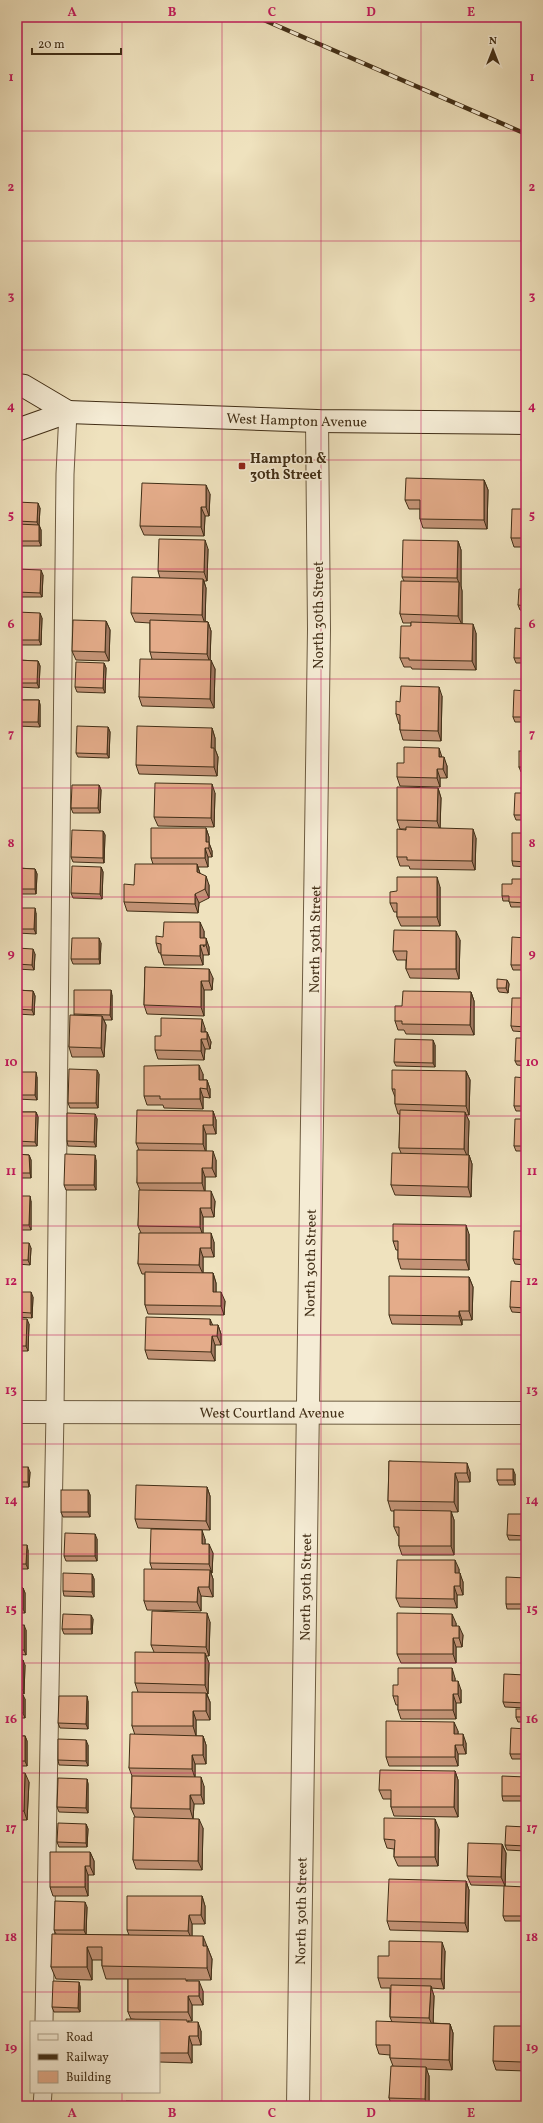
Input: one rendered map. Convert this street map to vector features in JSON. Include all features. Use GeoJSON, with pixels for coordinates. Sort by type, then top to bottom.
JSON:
{"type":"FeatureCollection","features":[{"type":"Feature","properties":{"kind":"street","name":"West Hampton Avenue"},"geometry":{"type":"LineString","coordinates":[[17,386],[24,386],[68,412]]}},
{"type":"Feature","properties":{"kind":"street","name":"West Hampton Avenue"},"geometry":{"type":"LineString","coordinates":[[17,430],[68,412],[317,421],[526,423]]}},
{"type":"Feature","properties":{"kind":"street","name":"North 30th Street"},"geometry":{"type":"LineString","coordinates":[[298,2106],[319,629],[317,421]]}},
{"type":"Feature","properties":{"kind":"street","name":"West Courtland Avenue"},"geometry":{"type":"LineString","coordinates":[[17,1412],[526,1413]]}},
{"type":"Feature","properties":{"kind":"lane"},"geometry":{"type":"LineString","coordinates":[[44,2021],[55,1412],[65,474],[68,412]]}},
{"type":"Feature","properties":{"kind":"lane"},"geometry":{"type":"LineString","coordinates":[[42,2093],[42,2106]]}},
{"type":"Feature","properties":{"kind":"building"},"geometry":{"type":"Polygon","coordinates":[[[406,478],[484,480],[484,520],[420,519],[420,500],[405,500],[406,478]]]}},
{"type":"Feature","properties":{"kind":"building"},"geometry":{"type":"Polygon","coordinates":[[[142,483],[206,485],[206,507],[201,507],[201,527],[140,526],[142,483]]]}},
{"type":"Feature","properties":{"kind":"building"},"geometry":{"type":"Polygon","coordinates":[[[17,502],[38,503],[37,522],[17,521],[17,502]]]}},
{"type":"Feature","properties":{"kind":"building"},"geometry":{"type":"Polygon","coordinates":[[[512,509],[526,509],[526,538],[511,538],[512,509]]]}},
{"type":"Feature","properties":{"kind":"building"},"geometry":{"type":"Polygon","coordinates":[[[17,524],[39,525],[39,541],[17,541],[17,524]]]}},
{"type":"Feature","properties":{"kind":"building"},"geometry":{"type":"Polygon","coordinates":[[[159,539],[205,540],[204,572],[158,571],[159,539]]]}},
{"type":"Feature","properties":{"kind":"building"},"geometry":{"type":"Polygon","coordinates":[[[403,540],[458,541],[457,578],[402,577],[403,540]]]}},
{"type":"Feature","properties":{"kind":"building"},"geometry":{"type":"Polygon","coordinates":[[[17,569],[41,570],[40,593],[17,592],[17,569]]]}},
{"type":"Feature","properties":{"kind":"building"},"geometry":{"type":"Polygon","coordinates":[[[132,577],[203,579],[202,615],[131,613],[132,577]]]}},
{"type":"Feature","properties":{"kind":"building"},"geometry":{"type":"Polygon","coordinates":[[[401,581],[459,582],[458,616],[400,614],[401,581]]]}},
{"type":"Feature","properties":{"kind":"building"},"geometry":{"type":"Polygon","coordinates":[[[519,589],[526,589],[526,606],[518,605],[519,589]]]}},
{"type":"Feature","properties":{"kind":"building"},"geometry":{"type":"Polygon","coordinates":[[[17,612],[40,613],[39,640],[17,640],[17,612]]]}},
{"type":"Feature","properties":{"kind":"building"},"geometry":{"type":"Polygon","coordinates":[[[73,620],[106,621],[105,652],[72,651],[73,620]]]}},
{"type":"Feature","properties":{"kind":"building"},"geometry":{"type":"Polygon","coordinates":[[[150,620],[208,622],[207,654],[150,652],[150,620]]]}},
{"type":"Feature","properties":{"kind":"building"},"geometry":{"type":"Polygon","coordinates":[[[411,622],[473,624],[472,661],[409,660],[409,658],[400,658],[401,626],[411,626],[411,622]]]}},
{"type":"Feature","properties":{"kind":"building"},"geometry":{"type":"Polygon","coordinates":[[[515,628],[526,629],[526,658],[514,658],[515,628]]]}},
{"type":"Feature","properties":{"kind":"building"},"geometry":{"type":"Polygon","coordinates":[[[140,659],[211,660],[210,699],[139,697],[140,659]]]}},
{"type":"Feature","properties":{"kind":"building"},"geometry":{"type":"Polygon","coordinates":[[[17,660],[38,661],[37,683],[17,683],[17,660]]]}},
{"type":"Feature","properties":{"kind":"building"},"geometry":{"type":"Polygon","coordinates":[[[76,662],[104,663],[103,688],[75,687],[76,662]]]}},
{"type":"Feature","properties":{"kind":"building"},"geometry":{"type":"Polygon","coordinates":[[[401,686],[439,687],[438,731],[400,730],[400,715],[396,714],[396,701],[400,702],[401,686]]]}},
{"type":"Feature","properties":{"kind":"building"},"geometry":{"type":"Polygon","coordinates":[[[514,690],[526,691],[526,717],[513,717],[514,690]]]}},
{"type":"Feature","properties":{"kind":"building"},"geometry":{"type":"Polygon","coordinates":[[[17,700],[39,700],[38,722],[17,722],[17,700]]]}},
{"type":"Feature","properties":{"kind":"building"},"geometry":{"type":"Polygon","coordinates":[[[77,726],[108,727],[107,754],[76,753],[77,726]]]}},
{"type":"Feature","properties":{"kind":"building"},"geometry":{"type":"Polygon","coordinates":[[[137,726],[212,728],[211,748],[214,748],[214,767],[136,765],[137,726]]]}},
{"type":"Feature","properties":{"kind":"building"},"geometry":{"type":"Polygon","coordinates":[[[404,747],[439,748],[439,757],[444,757],[443,769],[437,769],[437,778],[397,777],[397,763],[404,763],[404,747]]]}},
{"type":"Feature","properties":{"kind":"building"},"geometry":{"type":"Polygon","coordinates":[[[519,751],[526,751],[526,767],[519,767],[519,751]]]}},
{"type":"Feature","properties":{"kind":"building"},"geometry":{"type":"Polygon","coordinates":[[[155,783],[212,784],[211,818],[154,817],[155,783]]]}},
{"type":"Feature","properties":{"kind":"building"},"geometry":{"type":"Polygon","coordinates":[[[72,785],[99,785],[98,808],[71,808],[72,785]]]}},
{"type":"Feature","properties":{"kind":"building"},"geometry":{"type":"Polygon","coordinates":[[[397,787],[438,788],[437,821],[397,820],[397,787]]]}},
{"type":"Feature","properties":{"kind":"building"},"geometry":{"type":"Polygon","coordinates":[[[515,793],[526,793],[526,815],[514,815],[515,793]]]}},
{"type":"Feature","properties":{"kind":"building"},"geometry":{"type":"Polygon","coordinates":[[[406,827],[473,829],[472,861],[407,860],[407,857],[397,857],[397,829],[406,830],[406,827]]]}},
{"type":"Feature","properties":{"kind":"building"},"geometry":{"type":"Polygon","coordinates":[[[151,828],[206,828],[206,842],[209,842],[209,848],[205,848],[205,858],[151,858],[151,828]]]}},
{"type":"Feature","properties":{"kind":"building"},"geometry":{"type":"Polygon","coordinates":[[[72,830],[103,831],[103,858],[71,857],[72,830]]]}},
{"type":"Feature","properties":{"kind":"building"},"geometry":{"type":"Polygon","coordinates":[[[512,833],[526,833],[526,862],[512,861],[512,833]]]}},
{"type":"Feature","properties":{"kind":"building"},"geometry":{"type":"Polygon","coordinates":[[[135,864],[197,864],[197,872],[206,876],[205,889],[195,894],[195,904],[124,902],[124,884],[134,885],[135,864]]]}},
{"type":"Feature","properties":{"kind":"building"},"geometry":{"type":"Polygon","coordinates":[[[72,866],[101,867],[100,894],[71,893],[72,866]]]}},
{"type":"Feature","properties":{"kind":"building"},"geometry":{"type":"Polygon","coordinates":[[[17,868],[35,869],[35,889],[17,889],[17,868]]]}},
{"type":"Feature","properties":{"kind":"building"},"geometry":{"type":"Polygon","coordinates":[[[397,877],[437,877],[437,917],[397,917],[397,903],[390,903],[390,892],[397,891],[397,877]]]}},
{"type":"Feature","properties":{"kind":"building"},"geometry":{"type":"Polygon","coordinates":[[[512,879],[526,879],[526,903],[509,902],[509,896],[502,896],[502,884],[512,884],[512,879]]]}},
{"type":"Feature","properties":{"kind":"building"},"geometry":{"type":"Polygon","coordinates":[[[17,908],[35,908],[34,929],[17,929],[17,908]]]}},
{"type":"Feature","properties":{"kind":"building"},"geometry":{"type":"Polygon","coordinates":[[[164,922],[200,922],[200,938],[206,938],[206,945],[200,945],[200,956],[161,955],[161,944],[156,943],[156,936],[163,937],[164,922]]]}},
{"type":"Feature","properties":{"kind":"building"},"geometry":{"type":"Polygon","coordinates":[[[394,930],[456,931],[456,969],[406,969],[407,951],[393,951],[394,930]]]}},
{"type":"Feature","properties":{"kind":"building"},"geometry":{"type":"Polygon","coordinates":[[[512,937],[526,938],[526,965],[511,965],[512,937]]]}},
{"type":"Feature","properties":{"kind":"building"},"geometry":{"type":"Polygon","coordinates":[[[72,938],[99,938],[99,959],[71,959],[72,938]]]}},
{"type":"Feature","properties":{"kind":"building"},"geometry":{"type":"Polygon","coordinates":[[[17,948],[33,949],[32,965],[17,964],[17,948]]]}},
{"type":"Feature","properties":{"kind":"building"},"geometry":{"type":"Polygon","coordinates":[[[145,967],[209,969],[209,981],[201,981],[201,1007],[144,1005],[145,967]]]}},
{"type":"Feature","properties":{"kind":"building"},"geometry":{"type":"Polygon","coordinates":[[[497,979],[507,980],[506,988],[497,988],[497,979]]]}},
{"type":"Feature","properties":{"kind":"building"},"geometry":{"type":"Polygon","coordinates":[[[17,990],[33,991],[32,1010],[17,1009],[17,990]]]}},
{"type":"Feature","properties":{"kind":"building"},"geometry":{"type":"Polygon","coordinates":[[[74,990],[111,990],[110,1015],[74,1014],[74,990]]]}},
{"type":"Feature","properties":{"kind":"building"},"geometry":{"type":"Polygon","coordinates":[[[403,991],[471,992],[470,1025],[402,1024],[402,1021],[395,1021],[395,1006],[402,1006],[403,991]]]}},
{"type":"Feature","properties":{"kind":"building"},"geometry":{"type":"Polygon","coordinates":[[[512,998],[526,998],[526,1027],[511,1026],[512,998]]]}},
{"type":"Feature","properties":{"kind":"building"},"geometry":{"type":"Polygon","coordinates":[[[70,1015],[102,1016],[101,1048],[69,1047],[70,1015]]]}},
{"type":"Feature","properties":{"kind":"building"},"geometry":{"type":"Polygon","coordinates":[[[161,1018],[202,1019],[201,1032],[207,1032],[207,1039],[201,1039],[201,1051],[155,1050],[155,1036],[161,1036],[161,1018]]]}},
{"type":"Feature","properties":{"kind":"building"},"geometry":{"type":"Polygon","coordinates":[[[516,1038],[526,1038],[526,1061],[515,1061],[516,1038]]]}},
{"type":"Feature","properties":{"kind":"building"},"geometry":{"type":"Polygon","coordinates":[[[395,1039],[433,1040],[433,1063],[394,1062],[395,1039]]]}},
{"type":"Feature","properties":{"kind":"building"},"geometry":{"type":"Polygon","coordinates":[[[199,1065],[199,1080],[207,1080],[207,1089],[200,1088],[200,1099],[160,1099],[160,1096],[144,1096],[144,1066],[199,1065]]]}},
{"type":"Feature","properties":{"kind":"building"},"geometry":{"type":"Polygon","coordinates":[[[69,1069],[97,1070],[96,1103],[68,1103],[69,1069]]]}},
{"type":"Feature","properties":{"kind":"building"},"geometry":{"type":"Polygon","coordinates":[[[392,1070],[466,1071],[466,1106],[395,1104],[395,1089],[392,1089],[392,1070]]]}},
{"type":"Feature","properties":{"kind":"building"},"geometry":{"type":"Polygon","coordinates":[[[17,1072],[36,1072],[35,1095],[17,1095],[17,1072]]]}},
{"type":"Feature","properties":{"kind":"building"},"geometry":{"type":"Polygon","coordinates":[[[515,1077],[526,1078],[526,1106],[514,1106],[515,1077]]]}},
{"type":"Feature","properties":{"kind":"building"},"geometry":{"type":"Polygon","coordinates":[[[137,1110],[213,1111],[213,1125],[203,1125],[203,1144],[136,1143],[137,1110]]]}},
{"type":"Feature","properties":{"kind":"building"},"geometry":{"type":"Polygon","coordinates":[[[400,1110],[465,1112],[464,1149],[399,1148],[400,1110]]]}},
{"type":"Feature","properties":{"kind":"building"},"geometry":{"type":"Polygon","coordinates":[[[17,1112],[36,1112],[35,1142],[17,1141],[17,1112]]]}},
{"type":"Feature","properties":{"kind":"building"},"geometry":{"type":"Polygon","coordinates":[[[67,1113],[95,1114],[94,1142],[67,1141],[67,1113]]]}},
{"type":"Feature","properties":{"kind":"building"},"geometry":{"type":"Polygon","coordinates":[[[515,1119],[526,1119],[526,1146],[514,1146],[515,1119]]]}},
{"type":"Feature","properties":{"kind":"building"},"geometry":{"type":"Polygon","coordinates":[[[137,1150],[213,1151],[212,1168],[202,1168],[202,1183],[137,1183],[137,1150]]]}},
{"type":"Feature","properties":{"kind":"building"},"geometry":{"type":"Polygon","coordinates":[[[392,1153],[469,1155],[468,1187],[391,1185],[392,1153]]]}},
{"type":"Feature","properties":{"kind":"building"},"geometry":{"type":"Polygon","coordinates":[[[17,1154],[29,1155],[30,1173],[17,1173],[17,1154]]]}},
{"type":"Feature","properties":{"kind":"building"},"geometry":{"type":"Polygon","coordinates":[[[65,1154],[95,1155],[94,1185],[64,1185],[65,1154]]]}},
{"type":"Feature","properties":{"kind":"building"},"geometry":{"type":"Polygon","coordinates":[[[139,1190],[211,1191],[211,1208],[200,1208],[200,1227],[138,1226],[139,1190]]]}},
{"type":"Feature","properties":{"kind":"building"},"geometry":{"type":"Polygon","coordinates":[[[17,1196],[30,1196],[29,1225],[17,1225],[17,1196]]]}},
{"type":"Feature","properties":{"kind":"building"},"geometry":{"type":"Polygon","coordinates":[[[393,1224],[466,1225],[466,1260],[398,1259],[398,1241],[393,1241],[393,1224]]]}},
{"type":"Feature","properties":{"kind":"building"},"geometry":{"type":"Polygon","coordinates":[[[514,1231],[526,1231],[526,1260],[513,1259],[514,1231]]]}},
{"type":"Feature","properties":{"kind":"building"},"geometry":{"type":"Polygon","coordinates":[[[139,1233],[211,1233],[211,1248],[200,1248],[199,1265],[138,1264],[139,1233]]]}},
{"type":"Feature","properties":{"kind":"building"},"geometry":{"type":"Polygon","coordinates":[[[17,1243],[29,1243],[28,1260],[17,1260],[17,1243]]]}},
{"type":"Feature","properties":{"kind":"building"},"geometry":{"type":"Polygon","coordinates":[[[145,1272],[213,1273],[213,1292],[221,1292],[221,1306],[145,1305],[145,1272]]]}},
{"type":"Feature","properties":{"kind":"building"},"geometry":{"type":"Polygon","coordinates":[[[389,1276],[469,1277],[469,1311],[459,1311],[459,1316],[389,1315],[389,1276]]]}},
{"type":"Feature","properties":{"kind":"building"},"geometry":{"type":"Polygon","coordinates":[[[511,1281],[526,1282],[526,1308],[510,1307],[511,1281]]]}},
{"type":"Feature","properties":{"kind":"building"},"geometry":{"type":"Polygon","coordinates":[[[17,1292],[31,1292],[31,1313],[17,1312],[17,1292]]]}},
{"type":"Feature","properties":{"kind":"building"},"geometry":{"type":"Polygon","coordinates":[[[146,1317],[210,1319],[210,1325],[218,1325],[217,1336],[212,1336],[211,1352],[145,1350],[146,1317]]]}},
{"type":"Feature","properties":{"kind":"building"},"geometry":{"type":"Polygon","coordinates":[[[17,1319],[27,1319],[26,1346],[17,1346],[17,1319]]]}},
{"type":"Feature","properties":{"kind":"building"},"geometry":{"type":"Polygon","coordinates":[[[389,1461],[467,1463],[467,1473],[455,1473],[454,1502],[388,1501],[389,1461]]]}},
{"type":"Feature","properties":{"kind":"building"},"geometry":{"type":"Polygon","coordinates":[[[17,1467],[28,1467],[28,1482],[17,1482],[17,1467]]]}},
{"type":"Feature","properties":{"kind":"building"},"geometry":{"type":"Polygon","coordinates":[[[497,1469],[513,1469],[513,1480],[497,1480],[497,1469]]]}},
{"type":"Feature","properties":{"kind":"building"},"geometry":{"type":"Polygon","coordinates":[[[136,1485],[207,1487],[206,1521],[135,1519],[136,1485]]]}},
{"type":"Feature","properties":{"kind":"building"},"geometry":{"type":"Polygon","coordinates":[[[61,1490],[88,1490],[88,1512],[61,1512],[61,1490]]]}},
{"type":"Feature","properties":{"kind":"building"},"geometry":{"type":"Polygon","coordinates":[[[394,1510],[451,1511],[451,1546],[399,1546],[399,1527],[394,1527],[394,1510]]]}},
{"type":"Feature","properties":{"kind":"building"},"geometry":{"type":"Polygon","coordinates":[[[508,1514],[526,1514],[526,1536],[507,1535],[508,1514]]]}},
{"type":"Feature","properties":{"kind":"building"},"geometry":{"type":"Polygon","coordinates":[[[151,1529],[202,1530],[202,1544],[209,1544],[209,1564],[150,1563],[151,1529]]]}},
{"type":"Feature","properties":{"kind":"building"},"geometry":{"type":"Polygon","coordinates":[[[65,1533],[95,1534],[95,1556],[64,1556],[65,1533]]]}},
{"type":"Feature","properties":{"kind":"building"},"geometry":{"type":"Polygon","coordinates":[[[17,1545],[27,1545],[26,1564],[17,1564],[17,1545]]]}},
{"type":"Feature","properties":{"kind":"building"},"geometry":{"type":"Polygon","coordinates":[[[397,1560],[455,1560],[455,1573],[460,1573],[460,1586],[454,1586],[454,1599],[396,1598],[397,1560]]]}},
{"type":"Feature","properties":{"kind":"building"},"geometry":{"type":"Polygon","coordinates":[[[144,1569],[210,1570],[209,1587],[198,1587],[197,1602],[144,1601],[144,1569]]]}},
{"type":"Feature","properties":{"kind":"building"},"geometry":{"type":"Polygon","coordinates":[[[63,1573],[92,1574],[92,1592],[63,1591],[63,1573]]]}},
{"type":"Feature","properties":{"kind":"building"},"geometry":{"type":"Polygon","coordinates":[[[506,1577],[526,1578],[526,1604],[506,1604],[506,1577]]]}},
{"type":"Feature","properties":{"kind":"building"},"geometry":{"type":"Polygon","coordinates":[[[17,1587],[23,1588],[23,1609],[17,1608],[17,1587]]]}},
{"type":"Feature","properties":{"kind":"building"},"geometry":{"type":"Polygon","coordinates":[[[152,1611],[207,1613],[206,1647],[151,1645],[152,1611]]]}},
{"type":"Feature","properties":{"kind":"building"},"geometry":{"type":"Polygon","coordinates":[[[397,1613],[452,1614],[452,1626],[459,1626],[459,1638],[453,1638],[453,1654],[397,1654],[397,1613]]]}},
{"type":"Feature","properties":{"kind":"building"},"geometry":{"type":"Polygon","coordinates":[[[63,1614],[91,1615],[91,1629],[62,1629],[63,1614]]]}},
{"type":"Feature","properties":{"kind":"building"},"geometry":{"type":"Polygon","coordinates":[[[17,1625],[24,1625],[24,1650],[17,1650],[17,1625]]]}},
{"type":"Feature","properties":{"kind":"building"},"geometry":{"type":"Polygon","coordinates":[[[135,1652],[205,1653],[205,1685],[135,1683],[135,1652]]]}},
{"type":"Feature","properties":{"kind":"building"},"geometry":{"type":"Polygon","coordinates":[[[17,1660],[23,1660],[23,1690],[17,1689],[17,1660]]]}},
{"type":"Feature","properties":{"kind":"building"},"geometry":{"type":"Polygon","coordinates":[[[398,1668],[452,1668],[452,1681],[458,1681],[458,1694],[453,1694],[453,1710],[398,1710],[398,1696],[393,1696],[393,1685],[398,1685],[398,1668]]]}},
{"type":"Feature","properties":{"kind":"building"},"geometry":{"type":"Polygon","coordinates":[[[504,1674],[526,1675],[526,1703],[503,1702],[504,1674]]]}},
{"type":"Feature","properties":{"kind":"building"},"geometry":{"type":"Polygon","coordinates":[[[132,1692],[206,1693],[206,1711],[193,1711],[193,1726],[132,1726],[132,1692]]]}},
{"type":"Feature","properties":{"kind":"building"},"geometry":{"type":"Polygon","coordinates":[[[17,1694],[23,1695],[23,1713],[17,1713],[17,1694]]]}},
{"type":"Feature","properties":{"kind":"building"},"geometry":{"type":"Polygon","coordinates":[[[59,1696],[87,1696],[86,1724],[58,1723],[59,1696]]]}},
{"type":"Feature","properties":{"kind":"building"},"geometry":{"type":"Polygon","coordinates":[[[516,1709],[526,1709],[526,1717],[516,1717],[516,1709]]]}},
{"type":"Feature","properties":{"kind":"building"},"geometry":{"type":"Polygon","coordinates":[[[386,1721],[454,1722],[454,1734],[463,1734],[463,1745],[455,1745],[455,1757],[386,1757],[386,1721]]]}},
{"type":"Feature","properties":{"kind":"building"},"geometry":{"type":"Polygon","coordinates":[[[511,1728],[526,1729],[526,1754],[510,1754],[511,1728]]]}},
{"type":"Feature","properties":{"kind":"building"},"geometry":{"type":"Polygon","coordinates":[[[130,1734],[203,1736],[203,1755],[192,1755],[192,1769],[129,1768],[130,1734]]]}},
{"type":"Feature","properties":{"kind":"building"},"geometry":{"type":"Polygon","coordinates":[[[17,1736],[25,1736],[25,1761],[17,1761],[17,1736]]]}},
{"type":"Feature","properties":{"kind":"building"},"geometry":{"type":"Polygon","coordinates":[[[58,1739],[86,1740],[86,1761],[58,1760],[58,1739]]]}},
{"type":"Feature","properties":{"kind":"building"},"geometry":{"type":"Polygon","coordinates":[[[380,1770],[455,1771],[454,1807],[391,1807],[391,1790],[379,1790],[380,1770]]]}},
{"type":"Feature","properties":{"kind":"building"},"geometry":{"type":"Polygon","coordinates":[[[17,1773],[25,1773],[24,1811],[17,1811],[17,1773]]]}},
{"type":"Feature","properties":{"kind":"building"},"geometry":{"type":"Polygon","coordinates":[[[132,1776],[201,1777],[201,1795],[190,1795],[190,1809],[131,1808],[132,1776]]]}},
{"type":"Feature","properties":{"kind":"building"},"geometry":{"type":"Polygon","coordinates":[[[502,1776],[526,1777],[526,1796],[502,1796],[502,1776]]]}},
{"type":"Feature","properties":{"kind":"building"},"geometry":{"type":"Polygon","coordinates":[[[58,1778],[87,1779],[86,1808],[57,1807],[58,1778]]]}},
{"type":"Feature","properties":{"kind":"building"},"geometry":{"type":"Polygon","coordinates":[[[134,1817],[199,1819],[198,1861],[133,1860],[134,1817]]]}},
{"type":"Feature","properties":{"kind":"building"},"geometry":{"type":"Polygon","coordinates":[[[384,1818],[435,1819],[435,1857],[394,1857],[395,1840],[384,1839],[384,1818]]]}},
{"type":"Feature","properties":{"kind":"building"},"geometry":{"type":"Polygon","coordinates":[[[58,1823],[86,1824],[86,1843],[57,1842],[58,1823]]]}},
{"type":"Feature","properties":{"kind":"building"},"geometry":{"type":"Polygon","coordinates":[[[506,1826],[526,1827],[526,1846],[505,1845],[506,1826]]]}},
{"type":"Feature","properties":{"kind":"building"},"geometry":{"type":"Polygon","coordinates":[[[468,1843],[502,1844],[501,1877],[467,1876],[468,1843]]]}},
{"type":"Feature","properties":{"kind":"building"},"geometry":{"type":"Polygon","coordinates":[[[50,1852],[90,1852],[90,1866],[85,1866],[85,1887],[50,1887],[50,1852]]]}},
{"type":"Feature","properties":{"kind":"building"},"geometry":{"type":"Polygon","coordinates":[[[389,1879],[466,1881],[465,1923],[387,1921],[389,1879]]]}},
{"type":"Feature","properties":{"kind":"building"},"geometry":{"type":"Polygon","coordinates":[[[504,1886],[526,1887],[526,1916],[503,1916],[504,1886]]]}},
{"type":"Feature","properties":{"kind":"building"},"geometry":{"type":"Polygon","coordinates":[[[127,1896],[202,1896],[201,1915],[189,1915],[188,1931],[127,1930],[127,1896]]]}},
{"type":"Feature","properties":{"kind":"building"},"geometry":{"type":"Polygon","coordinates":[[[55,1901],[85,1902],[84,1930],[54,1930],[55,1901]]]}},
{"type":"Feature","properties":{"kind":"building"},"geometry":{"type":"Polygon","coordinates":[[[52,1934],[203,1936],[203,1946],[207,1946],[207,1968],[102,1966],[102,1947],[87,1947],[87,1967],[51,1967],[52,1934]]]}},
{"type":"Feature","properties":{"kind":"building"},"geometry":{"type":"Polygon","coordinates":[[[389,1941],[442,1942],[441,1979],[378,1978],[378,1956],[389,1956],[389,1941]]]}},
{"type":"Feature","properties":{"kind":"building"},"geometry":{"type":"Polygon","coordinates":[[[128,1979],[186,1979],[186,1981],[199,1981],[199,1996],[188,1996],[188,2012],[128,2012],[128,1979]]]}},
{"type":"Feature","properties":{"kind":"building"},"geometry":{"type":"Polygon","coordinates":[[[53,1981],[79,1982],[78,2008],[52,2007],[53,1981]]]}},
{"type":"Feature","properties":{"kind":"building"},"geometry":{"type":"Polygon","coordinates":[[[391,1985],[431,1986],[429,2018],[390,2017],[391,1985]]]}},
{"type":"Feature","properties":{"kind":"building"},"geometry":{"type":"Polygon","coordinates":[[[126,2019],[187,2020],[187,2022],[198,2022],[198,2036],[189,2036],[188,2053],[160,2053],[160,2021],[126,2021],[126,2019]]]}},
{"type":"Feature","properties":{"kind":"building"},"geometry":{"type":"Polygon","coordinates":[[[376,2021],[450,2024],[449,2060],[390,2058],[390,2045],[376,2045],[376,2021]]]}},
{"type":"Feature","properties":{"kind":"building"},"geometry":{"type":"Polygon","coordinates":[[[494,2026],[523,2026],[522,2062],[493,2061],[494,2026]]]}},
{"type":"Feature","properties":{"kind":"building"},"geometry":{"type":"Polygon","coordinates":[[[391,2066],[426,2067],[425,2099],[389,2098],[391,2066]]]}},
{"type":"Feature","properties":{"kind":"building"},"geometry":{"type":"Polygon","coordinates":[[[126,2101],[200,2103],[200,2106],[126,2106],[126,2101]]]}},
{"type":"Feature","properties":{"kind":"building"},"geometry":{"type":"Polygon","coordinates":[[[377,2103],[442,2104],[442,2106],[377,2106],[377,2103]]]}},
{"type":"Feature","properties":{"kind":"building"},"geometry":{"type":"Polygon","coordinates":[[[79,2105],[79,2106],[51,2106],[79,2105]]]}},
{"type":"Feature","properties":{"kind":"railway"},"geometry":{"type":"LineString","coordinates":[[257,17],[526,134]]}},
{"type":"Feature","properties":{"kind":"place","name":"Hampton & 30th Street"},"geometry":{"type":"Point","coordinates":[242,466]}}]}
